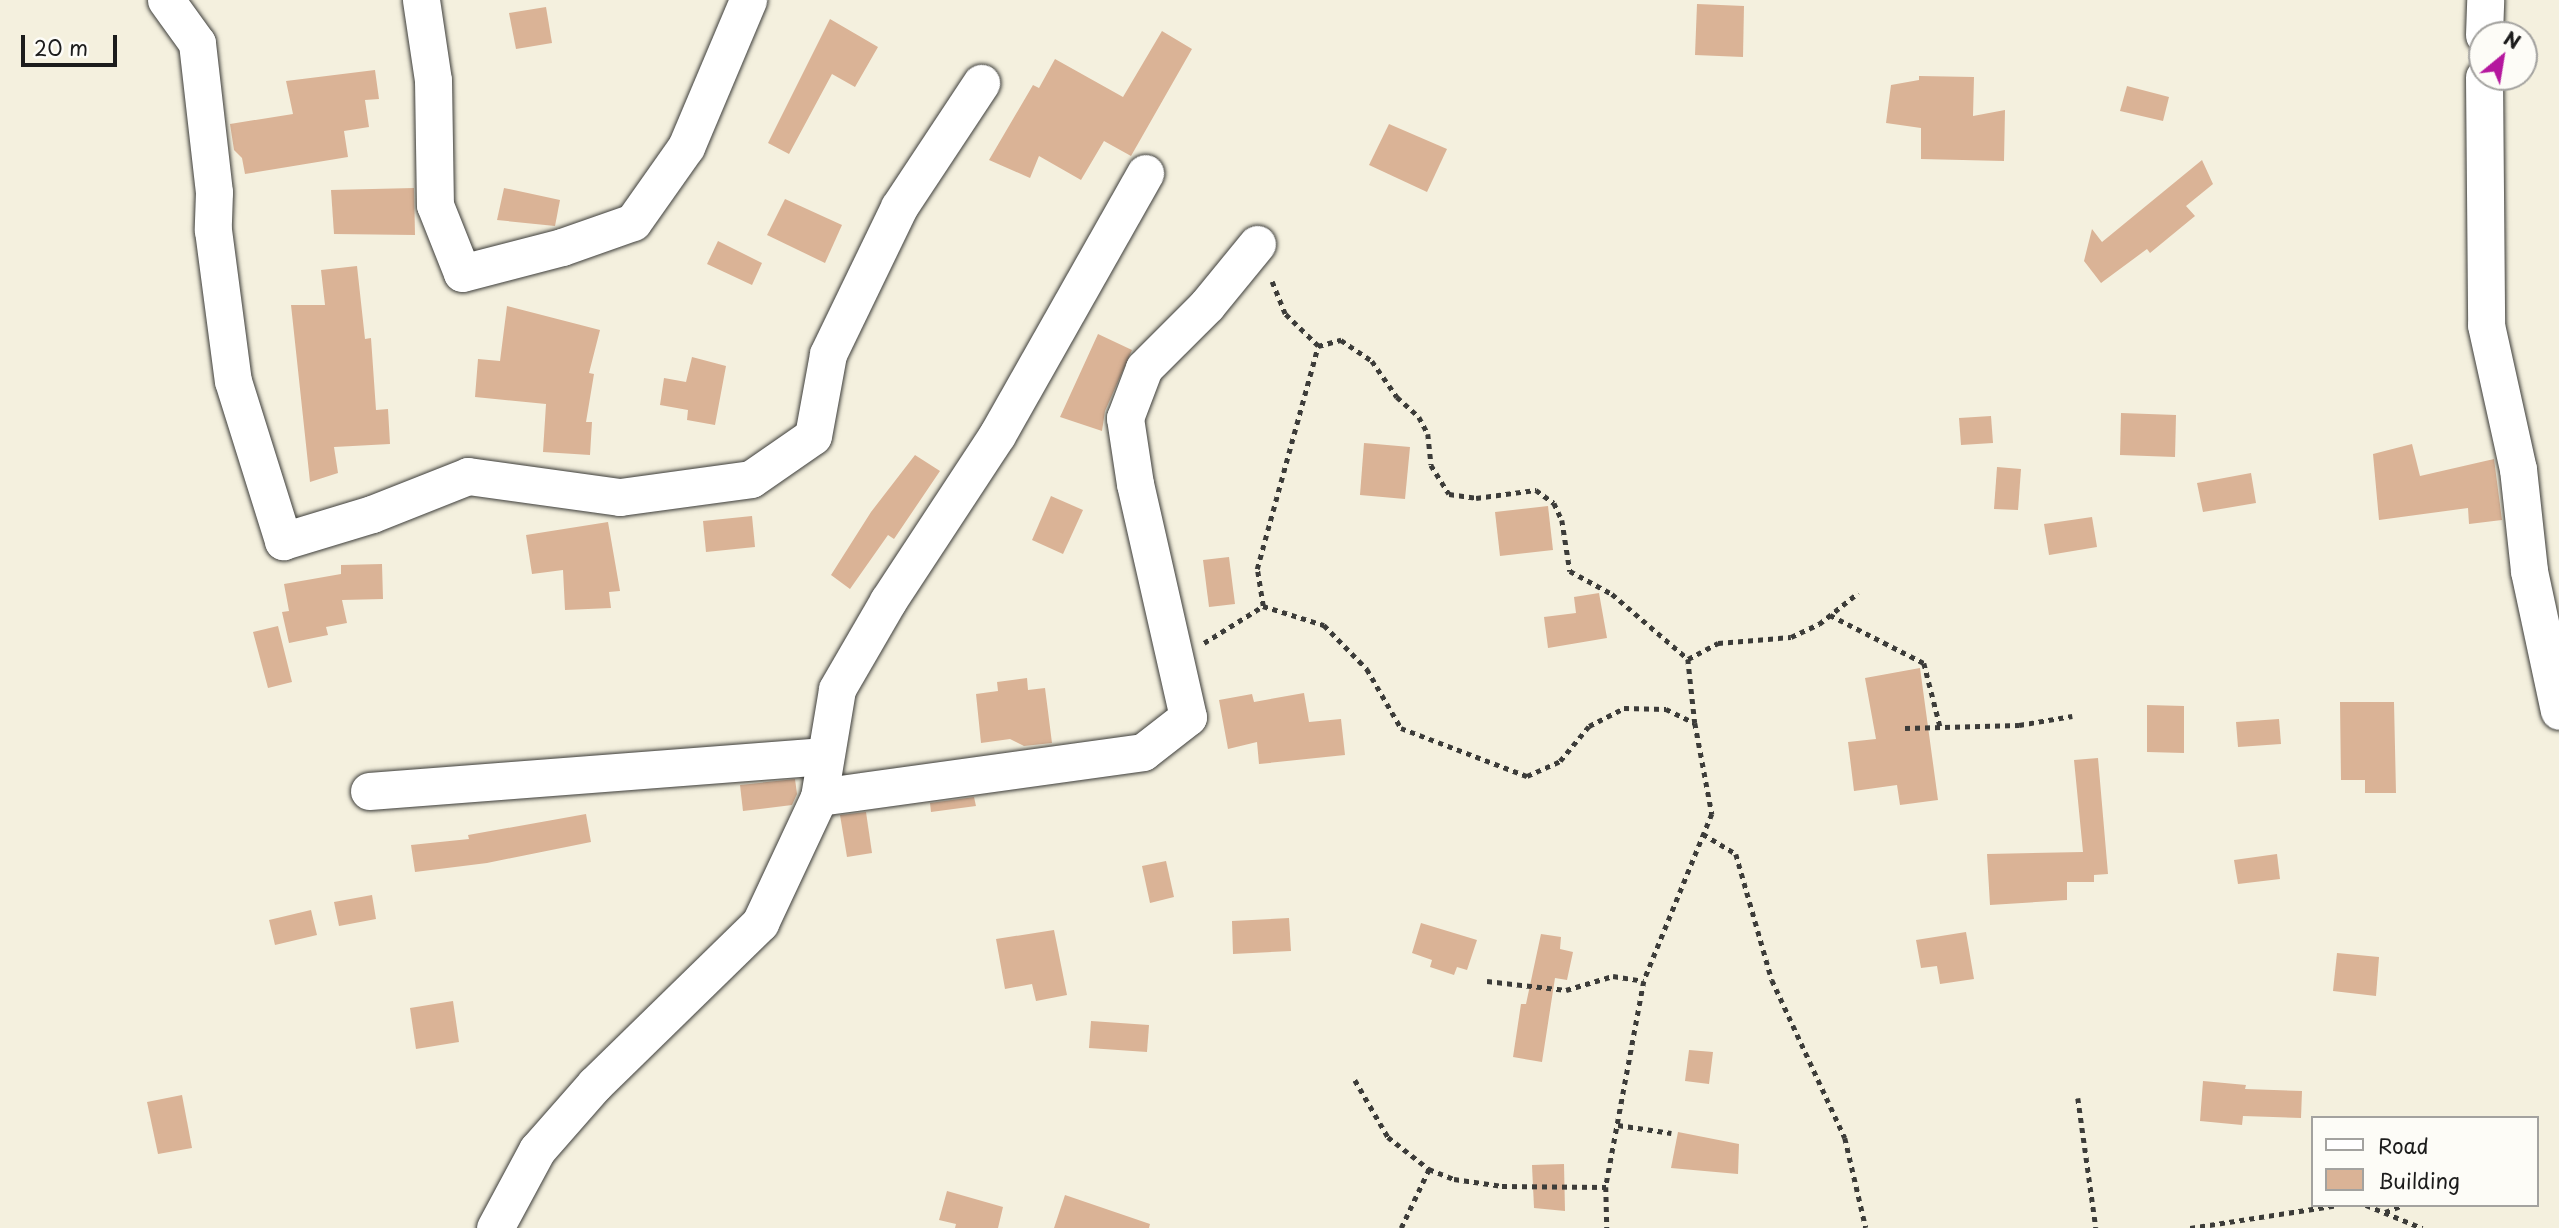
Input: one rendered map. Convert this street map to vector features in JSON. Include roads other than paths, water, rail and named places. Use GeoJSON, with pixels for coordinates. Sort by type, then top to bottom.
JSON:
{"type":"FeatureCollection","features":[{"type":"Feature","properties":{"kind":"street"},"geometry":{"type":"LineString","coordinates":[[166,0],[197,43],[214,192],[213,230],[233,381],[283,541],[372,514],[468,476],[620,497],[751,479],[813,436],[828,354],[899,207],[981,83]]}},
{"type":"Feature","properties":{"kind":"street"},"geometry":{"type":"LineString","coordinates":[[421,0],[433,80],[435,205],[462,273],[562,247],[633,222],[686,147],[748,0]]}},
{"type":"Feature","properties":{"kind":"street"},"geometry":{"type":"LineString","coordinates":[[2484,21],[2485,0]]}},
{"type":"Feature","properties":{"kind":"street"},"geometry":{"type":"LineString","coordinates":[[2484,91],[2486,325],[2518,469],[2544,567],[2559,711]]}},
{"type":"Feature","properties":{"kind":"street"},"geometry":{"type":"LineString","coordinates":[[495,1228],[537,1150],[595,1084],[760,923],[819,797],[837,690],[888,601],[997,435],[1144,173]]}},
{"type":"Feature","properties":{"kind":"street"},"geometry":{"type":"LineString","coordinates":[[819,797],[1143,752],[1188,718],[1135,484],[1125,418],[1144,368],[1207,305],[1257,244]]}},
{"type":"Feature","properties":{"kind":"street"},"geometry":{"type":"LineString","coordinates":[[369,791],[825,755]]}}]}
